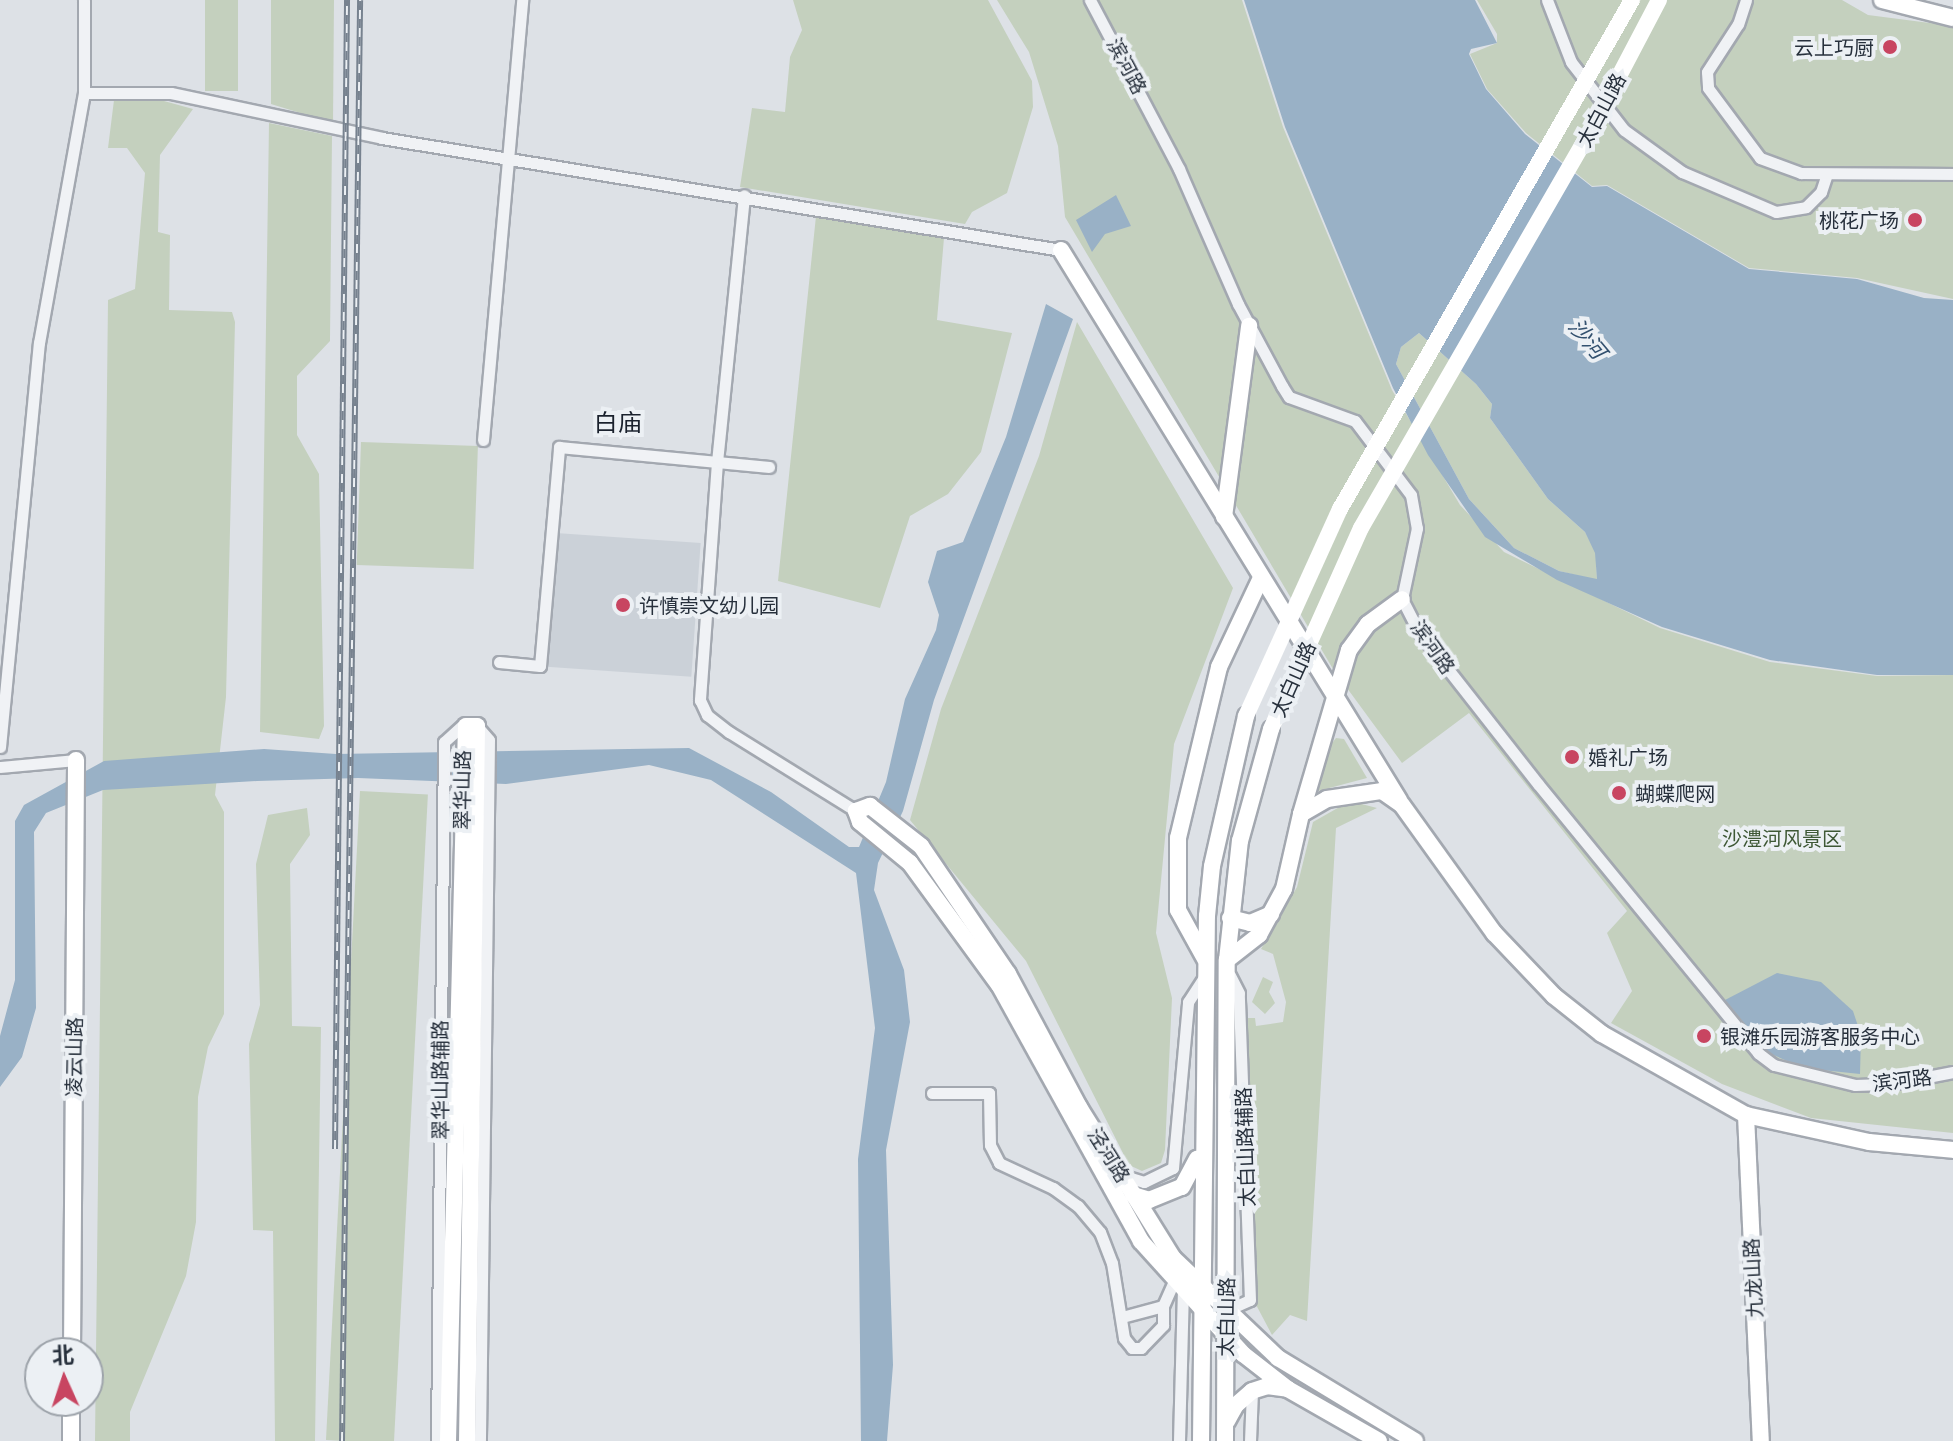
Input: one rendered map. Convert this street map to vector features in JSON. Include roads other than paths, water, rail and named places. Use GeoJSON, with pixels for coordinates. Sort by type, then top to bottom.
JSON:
{"type":"FeatureCollection","features":[{"type":"Feature","properties":{"kind":"street"},"geometry":{"type":"LineString","coordinates":[[0,747],[39,343],[84,93],[84,0]]}},
{"type":"Feature","properties":{"kind":"street"},"geometry":{"type":"LineString","coordinates":[[483,440],[505,156],[522,0]]}},
{"type":"Feature","properties":{"kind":"street","name":"滨河路"},"geometry":{"type":"LineString","coordinates":[[1090,0],[1179,169],[1249,326],[1289,397],[1355,421],[1411,495],[1417,528],[1402,599],[1418,631],[1463,689],[1758,1053],[1793,1073],[1855,1085],[1891,1084],[1953,1072]]}},
{"type":"Feature","properties":{"kind":"street"},"geometry":{"type":"LineString","coordinates":[[1547,0],[1571,62],[1624,130],[1682,172],[1776,212],[1806,207],[1821,192],[1827,174]]}},
{"type":"Feature","properties":{"kind":"street","name":"太白山路"},"geometry":{"type":"LineString","coordinates":[[1201,1441],[1205,968],[1212,866],[1246,716],[1340,509],[1632,0]]}},
{"type":"Feature","properties":{"kind":"street","name":"太白山路"},"geometry":{"type":"LineString","coordinates":[[1225,1434],[1227,964],[1230,918],[1240,841],[1271,729],[1361,528],[1586,139],[1659,0]]}},
{"type":"Feature","properties":{"kind":"street"},"geometry":{"type":"LineString","coordinates":[[1746,0],[1738,24],[1707,72],[1708,88],[1760,158],[1788,170],[1827,174],[1953,174]]}},
{"type":"Feature","properties":{"kind":"street"},"geometry":{"type":"LineString","coordinates":[[1882,0],[1953,18]]}},
{"type":"Feature","properties":{"kind":"street"},"geometry":{"type":"LineString","coordinates":[[84,93],[171,93],[382,138],[744,195],[1061,250],[1260,580],[1402,805],[1494,933],[1554,996],[1602,1034],[1746,1115],[1869,1142],[1953,1150]]}},
{"type":"Feature","properties":{"kind":"street"},"geometry":{"type":"LineString","coordinates":[[744,195],[717,462],[700,700],[707,715],[729,732],[862,813]]}},
{"type":"Feature","properties":{"kind":"street"},"geometry":{"type":"LineString","coordinates":[[1224,517],[1249,326]]}},
{"type":"Feature","properties":{"kind":"street"},"geometry":{"type":"LineString","coordinates":[[499,662],[540,666],[559,447],[769,467]]}},
{"type":"Feature","properties":{"kind":"street"},"geometry":{"type":"LineString","coordinates":[[1120,1174],[1144,1182],[1173,1168],[1188,1002],[1205,968],[1178,910],[1178,838],[1219,667],[1260,580]]}},
{"type":"Feature","properties":{"kind":"street"},"geometry":{"type":"LineString","coordinates":[[1227,964],[1259,935],[1284,889],[1301,814],[1334,699],[1353,655],[1368,624],[1402,599]]}},
{"type":"Feature","properties":{"kind":"street"},"geometry":{"type":"LineString","coordinates":[[473,734],[480,1441]]}},
{"type":"Feature","properties":{"kind":"street","name":"翠华山路辅路"},"geometry":{"type":"LineString","coordinates":[[437,1441],[444,742],[473,734]]}},
{"type":"Feature","properties":{"kind":"street","name":"翠华山路"},"geometry":{"type":"LineString","coordinates":[[467,1441],[475,804],[473,734]]}},
{"type":"Feature","properties":{"kind":"street"},"geometry":{"type":"LineString","coordinates":[[0,767],[76,762]]}},
{"type":"Feature","properties":{"kind":"street","name":"凌云山路"},"geometry":{"type":"LineString","coordinates":[[72,1337],[76,762]]}},
{"type":"Feature","properties":{"kind":"street"},"geometry":{"type":"LineString","coordinates":[[1301,814],[1327,799],[1365,790],[1382,791],[1402,805]]}},
{"type":"Feature","properties":{"kind":"street","name":"翠华山路"},"geometry":{"type":"LineString","coordinates":[[448,1441],[475,804]]}},
{"type":"Feature","properties":{"kind":"street","name":"泾河路"},"geometry":{"type":"LineString","coordinates":[[862,813],[921,846],[1008,974],[1120,1174],[1173,1258],[1225,1312],[1278,1358],[1415,1441]]}},
{"type":"Feature","properties":{"kind":"street","name":"泾河路"},"geometry":{"type":"LineString","coordinates":[[862,813],[910,863],[999,985],[1141,1241],[1178,1286],[1225,1337],[1288,1389],[1379,1441]]}},
{"type":"Feature","properties":{"kind":"street"},"geometry":{"type":"LineString","coordinates":[[1230,918],[1250,923],[1271,914]]}},
{"type":"Feature","properties":{"kind":"street","name":"太白山路辅路"},"geometry":{"type":"LineString","coordinates":[[1225,1312],[1250,1300],[1239,993],[1227,964]]}},
{"type":"Feature","properties":{"kind":"street"},"geometry":{"type":"LineString","coordinates":[[932,1093],[989,1093],[990,1145],[999,1163],[1053,1188],[1078,1206],[1100,1232],[1112,1263],[1124,1338],[1132,1348],[1141,1348],[1163,1325],[1163,1306],[1178,1286]]}},
{"type":"Feature","properties":{"kind":"street","name":"九龙山路"},"geometry":{"type":"LineString","coordinates":[[1746,1115],[1761,1441]]}},
{"type":"Feature","properties":{"kind":"street"},"geometry":{"type":"LineString","coordinates":[[1133,1195],[1149,1200],[1182,1187],[1193,1173],[1202,1138]]}},
{"type":"Feature","properties":{"kind":"street"},"geometry":{"type":"LineString","coordinates":[[1178,1286],[1179,1441]]}},
{"type":"Feature","properties":{"kind":"street"},"geometry":{"type":"LineString","coordinates":[[1122,1317],[1163,1306]]}},
{"type":"Feature","properties":{"kind":"street"},"geometry":{"type":"LineString","coordinates":[[1225,1434],[1236,1405],[1252,1391],[1288,1389]]}},
{"type":"Feature","properties":{"kind":"street"},"geometry":{"type":"LineString","coordinates":[[1250,1441],[1252,1391]]}},
{"type":"Feature","properties":{"kind":"street"},"geometry":{"type":"LineString","coordinates":[[71,1417],[71,1441]]}},
{"type":"Feature","properties":{"kind":"water","name":"沙河"},"geometry":{"type":"Polygon","coordinates":[[[1244,0],[1475,0],[1497,43],[1471,49],[1469,54],[1486,89],[1525,134],[1592,187],[1607,186],[1749,269],[1857,279],[1924,298],[1953,300],[1953,675],[1877,675],[1770,660],[1662,627],[1557,580],[1485,537],[1428,455],[1393,388],[1285,127],[1244,0]],[[1419,333],[1401,347],[1396,364],[1469,499],[1514,548],[1559,571],[1597,579],[1595,553],[1585,532],[1548,499],[1490,418],[1492,404],[1476,384],[1419,333]]]}},
{"type":"Feature","properties":{"kind":"water"},"geometry":{"type":"Polygon","coordinates":[[[1116,195],[1131,226],[1105,234],[1092,252],[1076,220],[1116,195]]]}},
{"type":"Feature","properties":{"kind":"water"},"geometry":{"type":"Polygon","coordinates":[[[1046,304],[1073,319],[934,700],[903,811],[878,863],[874,890],[904,970],[910,1022],[886,1150],[893,1365],[887,1441],[861,1441],[858,1159],[875,1028],[856,873],[711,780],[649,765],[506,784],[358,778],[257,781],[103,790],[46,813],[34,832],[36,1008],[22,1057],[0,1087],[0,1036],[15,980],[15,821],[24,805],[104,761],[264,749],[336,754],[689,748],[771,792],[849,847],[859,847],[886,782],[905,699],[936,630],[939,615],[928,582],[937,551],[963,542],[1006,437],[1046,304]]]}},
{"type":"Feature","properties":{"kind":"water"},"geometry":{"type":"Polygon","coordinates":[[[1777,973],[1821,982],[1853,1011],[1861,1035],[1860,1074],[1803,1068],[1769,1053],[1725,1000],[1777,973]]]}},
{"type":"Feature","properties":{"kind":"railway"},"geometry":{"type":"LineString","coordinates":[[335,1149],[347,0]]}},
{"type":"Feature","properties":{"kind":"railway"},"geometry":{"type":"LineString","coordinates":[[342,1441],[360,0]]}},
{"type":"Feature","properties":{"kind":"place","name":"云上巧厨"},"geometry":{"type":"Point","coordinates":[1890,47]}},
{"type":"Feature","properties":{"kind":"place","name":"桃花广场"},"geometry":{"type":"Point","coordinates":[1915,220]}},
{"type":"Feature","properties":{"kind":"place","name":"许慎崇文幼儿园"},"geometry":{"type":"Point","coordinates":[623,605]}},
{"type":"Feature","properties":{"kind":"place","name":"婚礼广场"},"geometry":{"type":"Point","coordinates":[1572,757]}},
{"type":"Feature","properties":{"kind":"place","name":"蝴蝶爬网"},"geometry":{"type":"Point","coordinates":[1619,793]}},
{"type":"Feature","properties":{"kind":"place","name":"银滩乐园游客服务中心"},"geometry":{"type":"Point","coordinates":[1704,1036]}},
{"type":"Feature","properties":{"kind":"district","name":"白庙"},"geometry":{"type":"Point","coordinates":[618,423]}},
{"type":"Feature","properties":{"kind":"park label","name":"沙澧河风景区"},"geometry":{"type":"Point","coordinates":[1782,838]}}]}
